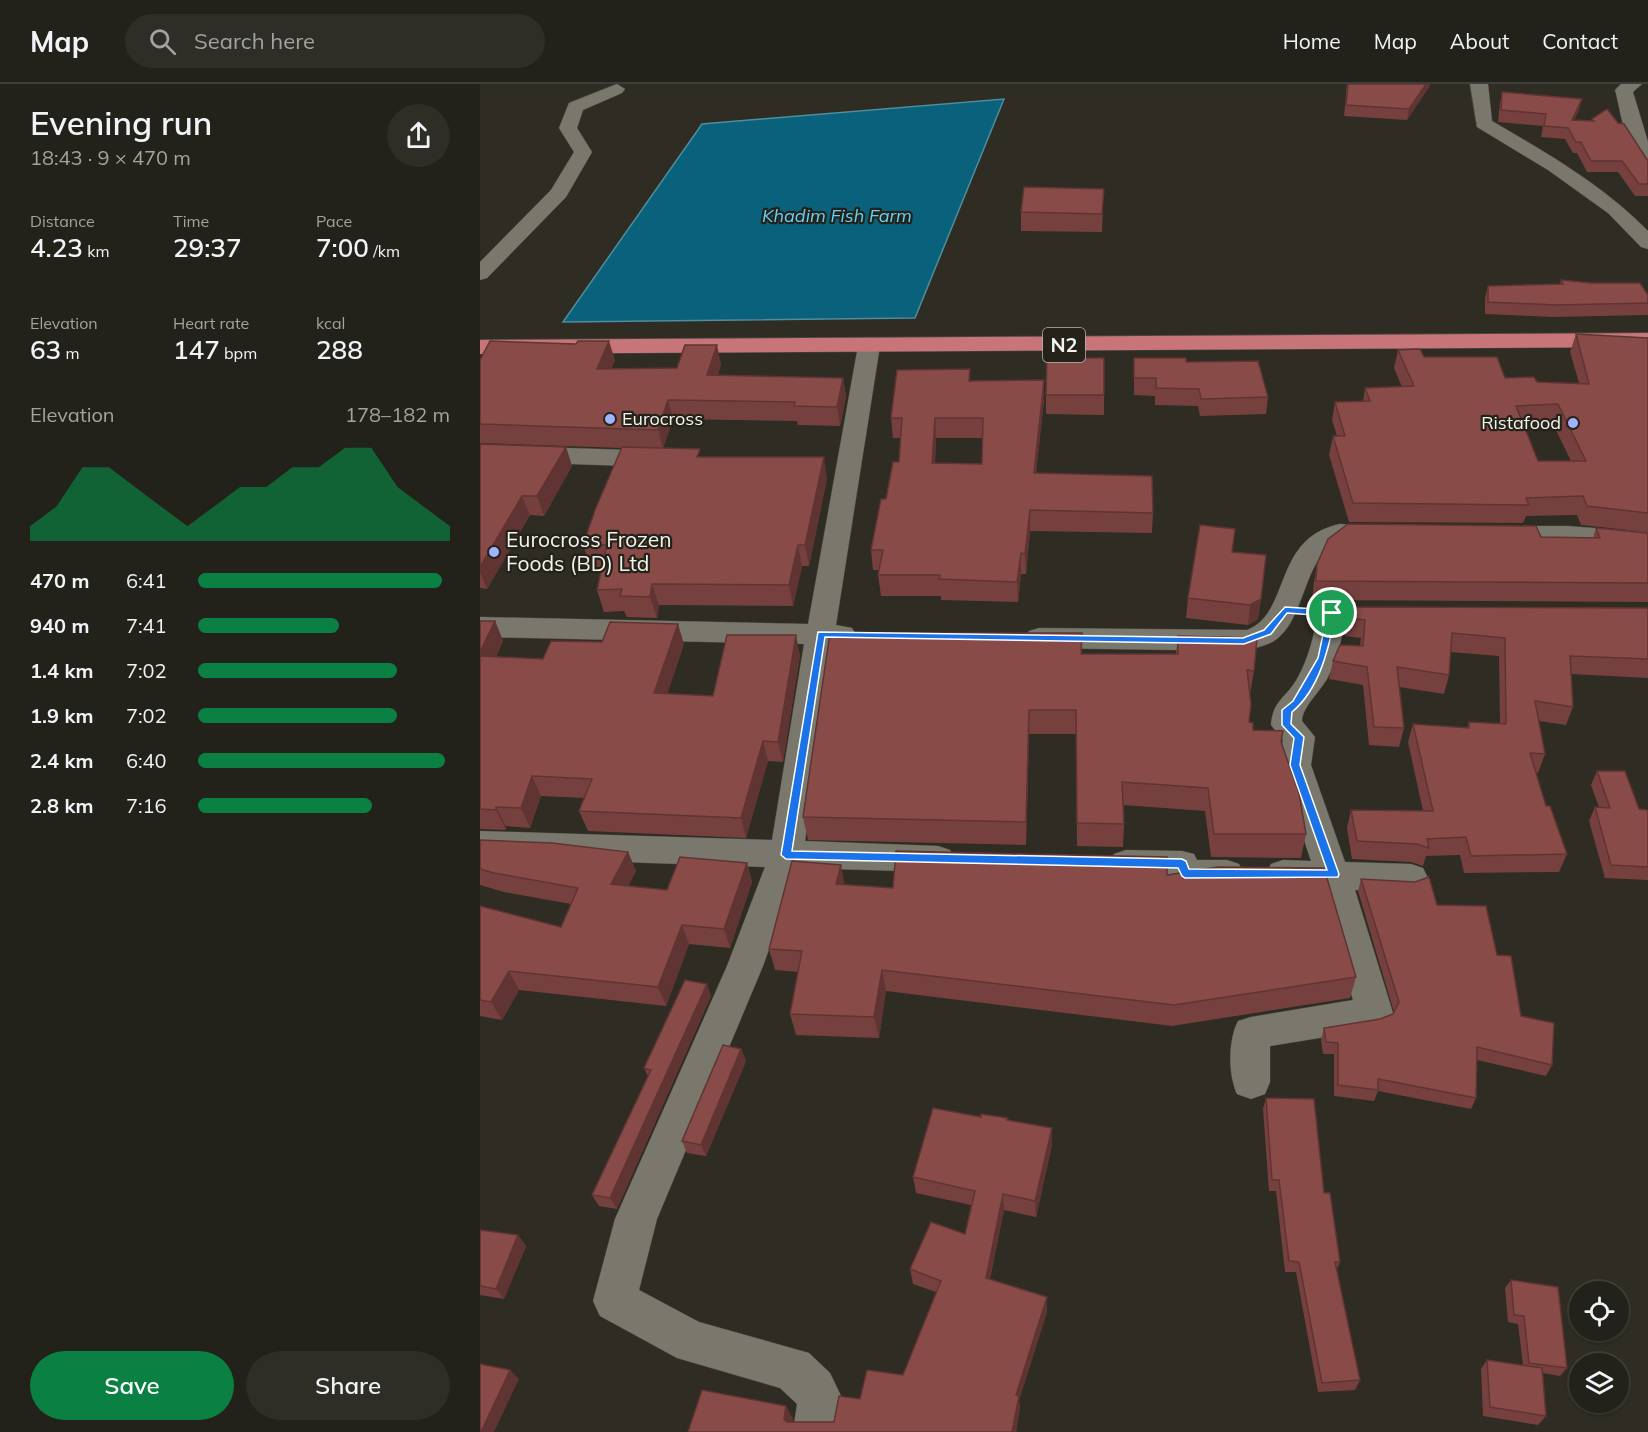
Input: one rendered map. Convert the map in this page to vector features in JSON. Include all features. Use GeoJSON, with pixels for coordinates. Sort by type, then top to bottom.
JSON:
{"type":"FeatureCollection","features":[{"type":"Feature","properties":{"kind":"highway","name":"N2"},"geometry":{"type":"LineString","coordinates":[[480,347],[1648,340]]}},
{"type":"Feature","properties":{"kind":"street"},"geometry":{"type":"LineString","coordinates":[[1479,84],[1484,123],[1556,166],[1615,209],[1648,243]]}},
{"type":"Feature","properties":{"kind":"street"},"geometry":{"type":"LineString","coordinates":[[1633,84],[1624,90],[1639,143],[1648,154]]}},
{"type":"Feature","properties":{"kind":"street"},"geometry":{"type":"LineString","coordinates":[[480,274],[559,193],[583,152],[568,128],[575,107],[616,89]]}},
{"type":"Feature","properties":{"kind":"street"},"geometry":{"type":"LineString","coordinates":[[816,1432],[820,1400],[814,1389],[793,1369],[693,1341],[615,1301],[636,1219],[745,966],[786,855],[821,634],[835,464],[869,346]]}},
{"type":"Feature","properties":{"kind":"street"},"geometry":{"type":"LineString","coordinates":[[480,453],[681,459]]}},
{"type":"Feature","properties":{"kind":"street"},"geometry":{"type":"LineString","coordinates":[[1009,638],[1244,641],[1267,632],[1285,610],[1305,558],[1326,537],[1340,532],[1399,533]]}},
{"type":"Feature","properties":{"kind":"street"},"geometry":{"type":"LineString","coordinates":[[1471,533],[1567,534],[1648,541]]}},
{"type":"Feature","properties":{"kind":"street"},"geometry":{"type":"LineString","coordinates":[[1251,1082],[1251,1033],[1376,1013],[1334,874],[1295,765],[1299,737],[1286,725],[1287,710],[1296,703],[1323,658],[1344,613],[1285,610]]}},
{"type":"Feature","properties":{"kind":"street"},"geometry":{"type":"LineString","coordinates":[[480,627],[868,635]]}},
{"type":"Feature","properties":{"kind":"street"},"geometry":{"type":"LineString","coordinates":[[480,844],[972,859]]}},
{"type":"Feature","properties":{"kind":"street"},"geometry":{"type":"LineString","coordinates":[[1100,862],[1182,864],[1185,873],[1334,874],[1411,878]]}},
{"type":"Feature","properties":{"kind":"water","name":"Khadim Fish Farm"},"geometry":{"type":"Polygon","coordinates":[[[1004,99],[915,318],[563,322],[702,124],[1004,99]]]}},
{"type":"Feature","properties":{"kind":"building"},"geometry":{"type":"Polygon","coordinates":[[[1348,84],[1426,84],[1409,109],[1346,105],[1348,84]]]}},
{"type":"Feature","properties":{"kind":"building"},"geometry":{"type":"Polygon","coordinates":[[[1502,92],[1582,99],[1572,120],[1594,121],[1592,119],[1607,109],[1618,123],[1624,124],[1648,161],[1648,184],[1639,184],[1622,161],[1591,161],[1581,142],[1576,142],[1568,128],[1544,126],[1546,114],[1501,110],[1502,92]]]}},
{"type":"Feature","properties":{"kind":"building"},"geometry":{"type":"Polygon","coordinates":[[[1024,187],[1104,189],[1102,214],[1021,212],[1024,187]]]}},
{"type":"Feature","properties":{"kind":"building"},"geometry":{"type":"Polygon","coordinates":[[[1561,280],[1592,283],[1640,283],[1648,295],[1648,303],[1557,305],[1488,302],[1488,286],[1563,284],[1561,280]]]}},
{"type":"Feature","properties":{"kind":"building"},"geometry":{"type":"Polygon","coordinates":[[[1576,334],[1648,338],[1648,513],[1587,506],[1583,496],[1526,498],[1529,505],[1353,503],[1333,436],[1345,436],[1335,402],[1370,401],[1365,388],[1414,386],[1398,350],[1420,349],[1424,357],[1497,357],[1505,378],[1534,377],[1537,382],[1589,384],[1576,334]],[[1558,404],[1516,406],[1538,461],[1586,461],[1558,404]]]}},
{"type":"Feature","properties":{"kind":"building"},"geometry":{"type":"Polygon","coordinates":[[[490,341],[576,344],[578,341],[609,341],[597,369],[677,368],[685,345],[717,345],[707,375],[843,378],[837,407],[794,406],[795,402],[668,400],[658,430],[480,424],[480,360],[490,341]]]}},
{"type":"Feature","properties":{"kind":"building"},"geometry":{"type":"Polygon","coordinates":[[[1047,358],[1104,358],[1104,395],[1046,395],[1047,358]]]}},
{"type":"Feature","properties":{"kind":"building"},"geometry":{"type":"Polygon","coordinates":[[[1134,358],[1186,358],[1186,362],[1258,361],[1268,397],[1201,399],[1199,389],[1156,388],[1156,378],[1134,378],[1134,358]]]}},
{"type":"Feature","properties":{"kind":"building"},"geometry":{"type":"Polygon","coordinates":[[[970,369],[969,381],[1044,380],[1034,473],[1152,476],[1153,513],[1030,510],[1025,554],[1021,553],[1017,582],[939,579],[940,575],[878,575],[883,550],[871,550],[881,499],[886,499],[893,462],[899,462],[902,418],[891,418],[897,370],[970,369]],[[935,418],[932,463],[982,464],[983,418],[935,418]]]}},
{"type":"Feature","properties":{"kind":"building","name":"Eurocross Frozen Foods (BD) Ltd"},"geometry":{"type":"Polygon","coordinates":[[[480,444],[566,447],[537,496],[522,496],[480,567],[480,444]]]}},
{"type":"Feature","properties":{"kind":"building"},"geometry":{"type":"Polygon","coordinates":[[[622,447],[700,449],[697,457],[824,457],[805,545],[798,545],[789,585],[652,584],[650,597],[620,596],[622,589],[597,590],[607,545],[583,545],[622,447]]]}},
{"type":"Feature","properties":{"kind":"building"},"geometry":{"type":"Polygon","coordinates":[[[1348,524],[1536,526],[1541,537],[1600,538],[1596,528],[1648,533],[1648,583],[1316,581],[1317,564],[1328,539],[1348,524]]]}},
{"type":"Feature","properties":{"kind":"building"},"geometry":{"type":"Polygon","coordinates":[[[1200,525],[1235,529],[1232,552],[1266,555],[1261,599],[1250,605],[1188,598],[1200,525]]]}},
{"type":"Feature","properties":{"kind":"building"},"geometry":{"type":"Polygon","coordinates":[[[1351,607],[1648,608],[1648,659],[1570,656],[1573,707],[1535,701],[1545,754],[1530,753],[1546,806],[1550,806],[1567,854],[1471,856],[1466,837],[1427,839],[1429,848],[1417,844],[1357,841],[1351,810],[1433,811],[1413,724],[1469,728],[1469,722],[1506,724],[1505,638],[1452,633],[1449,675],[1397,667],[1404,728],[1374,727],[1367,667],[1333,661],[1340,645],[1363,646],[1365,620],[1348,618],[1351,607]]]}},
{"type":"Feature","properties":{"kind":"building"},"geometry":{"type":"Polygon","coordinates":[[[480,621],[495,621],[480,652],[480,621]]]}},
{"type":"Feature","properties":{"kind":"building"},"geometry":{"type":"Polygon","coordinates":[[[610,622],[678,624],[654,693],[713,696],[727,635],[796,635],[778,742],[763,741],[741,818],[579,811],[592,779],[532,776],[521,808],[480,809],[480,656],[543,659],[551,641],[602,642],[610,622]]]}},
{"type":"Feature","properties":{"kind":"building"},"geometry":{"type":"Polygon","coordinates":[[[830,633],[1082,633],[1081,654],[1178,654],[1178,636],[1257,638],[1254,671],[1247,670],[1251,704],[1249,722],[1253,723],[1253,730],[1283,731],[1281,742],[1299,793],[1306,834],[1214,834],[1208,788],[1122,782],[1124,824],[1077,823],[1076,710],[1029,710],[1026,822],[803,817],[830,633]]]}},
{"type":"Feature","properties":{"kind":"building"},"geometry":{"type":"Polygon","coordinates":[[[1597,771],[1625,771],[1639,809],[1648,810],[1648,867],[1611,865],[1595,807],[1610,808],[1597,771]]]}},
{"type":"Feature","properties":{"kind":"building"},"geometry":{"type":"Polygon","coordinates":[[[480,840],[552,843],[628,852],[611,884],[667,890],[680,857],[747,863],[724,929],[682,925],[658,987],[509,971],[491,1002],[480,1000],[480,906],[561,927],[578,888],[480,869],[480,840]]]}},
{"type":"Feature","properties":{"kind":"building"},"geometry":{"type":"Polygon","coordinates":[[[896,851],[1167,857],[1167,875],[1218,867],[1324,868],[1356,977],[1174,1005],[882,970],[874,1017],[790,1014],[802,951],[769,949],[792,861],[841,865],[836,884],[893,888],[896,851]]]}},
{"type":"Feature","properties":{"kind":"building"},"geometry":{"type":"Polygon","coordinates":[[[1429,877],[1437,905],[1486,906],[1497,955],[1511,956],[1521,1016],[1554,1023],[1552,1065],[1477,1047],[1476,1098],[1378,1079],[1378,1090],[1338,1085],[1338,1043],[1326,1042],[1324,1028],[1380,1019],[1393,1014],[1399,1002],[1361,879],[1415,882],[1429,877]]]}},
{"type":"Feature","properties":{"kind":"building"},"geometry":{"type":"Polygon","coordinates":[[[685,980],[707,984],[610,1198],[592,1195],[651,1070],[644,1068],[685,980]]]}},
{"type":"Feature","properties":{"kind":"building"},"geometry":{"type":"Polygon","coordinates":[[[723,1045],[741,1049],[701,1145],[682,1141],[723,1045]]]}},
{"type":"Feature","properties":{"kind":"building"},"geometry":{"type":"Polygon","coordinates":[[[1266,1098],[1314,1099],[1324,1193],[1330,1193],[1340,1262],[1335,1262],[1360,1380],[1322,1383],[1299,1262],[1289,1261],[1279,1180],[1272,1180],[1266,1098]]]}},
{"type":"Feature","properties":{"kind":"building"},"geometry":{"type":"Polygon","coordinates":[[[933,1108],[981,1117],[981,1114],[1008,1118],[1007,1120],[1052,1128],[1035,1201],[1003,1194],[986,1278],[1047,1297],[1016,1395],[1019,1396],[1012,1432],[688,1432],[702,1390],[786,1406],[784,1419],[787,1422],[834,1422],[839,1396],[860,1399],[867,1370],[903,1375],[941,1281],[910,1269],[931,1222],[965,1234],[975,1191],[913,1177],[933,1108]]]}},
{"type":"Feature","properties":{"kind":"building"},"geometry":{"type":"Polygon","coordinates":[[[481,1230],[518,1235],[496,1289],[480,1286],[481,1230]]]}},
{"type":"Feature","properties":{"kind":"building"},"geometry":{"type":"Polygon","coordinates":[[[1511,1280],[1558,1287],[1567,1368],[1529,1363],[1524,1316],[1514,1315],[1511,1280]]]}},
{"type":"Feature","properties":{"kind":"building"},"geometry":{"type":"Polygon","coordinates":[[[1487,1360],[1542,1368],[1546,1416],[1490,1407],[1487,1360]]]}},
{"type":"Feature","properties":{"kind":"building"},"geometry":{"type":"Polygon","coordinates":[[[480,1364],[510,1370],[481,1432],[480,1432],[480,1364]]]}},
{"type":"Feature","properties":{"kind":"place","name":"Eurocross"},"geometry":{"type":"Point","coordinates":[610,419]}},
{"type":"Feature","properties":{"kind":"place","name":"Ristafood"},"geometry":{"type":"Point","coordinates":[1573,423]}},
{"type":"Feature","properties":{"kind":"place","name":"Eurocross Frozen Foods (BD) Ltd"},"geometry":{"type":"Point","coordinates":[494,552]}},
{"type":"Feature","properties":{"kind":"route"},"geometry":{"type":"LineString","coordinates":[[1285,610],[1332,613],[1323,658],[1296,703],[1287,710],[1286,725],[1299,737],[1295,765],[1334,874],[1185,873],[1182,864],[786,855],[821,634],[1244,641],[1267,632],[1285,610]]}}]}
